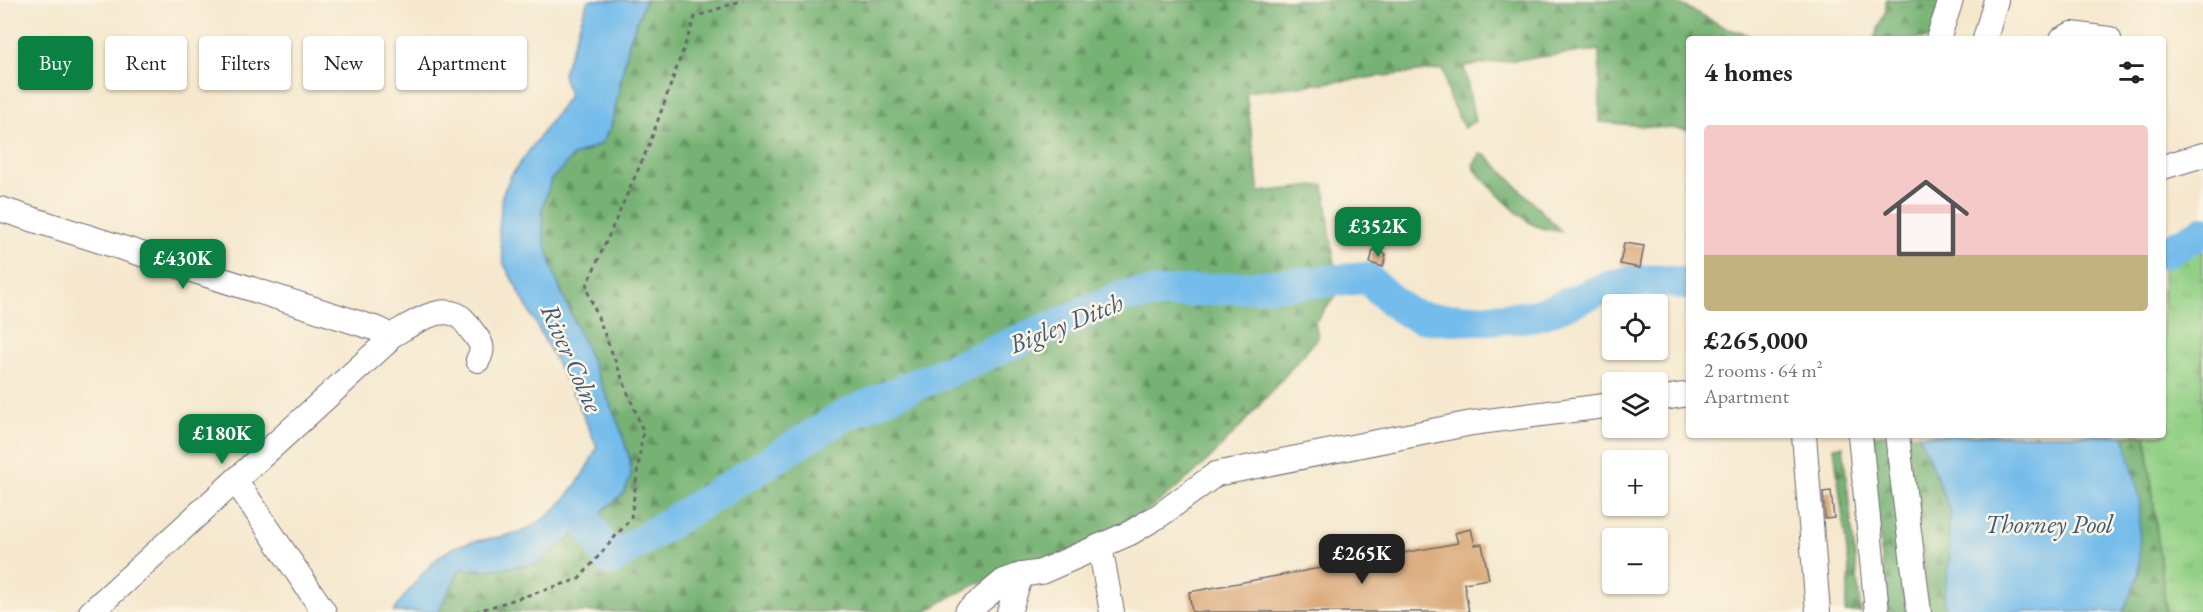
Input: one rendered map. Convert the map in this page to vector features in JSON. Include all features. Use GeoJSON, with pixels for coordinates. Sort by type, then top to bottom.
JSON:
{"type":"FeatureCollection","features":[{"type":"Feature","properties":{"kind":"street"},"geometry":{"type":"LineString","coordinates":[[1939,36],[1951,0]]}},
{"type":"Feature","properties":{"kind":"street"},"geometry":{"type":"LineString","coordinates":[[1985,36],[1996,0]]}},
{"type":"Feature","properties":{"kind":"street"},"geometry":{"type":"LineString","coordinates":[[2068,36],[2072,34],[2087,36]]}},
{"type":"Feature","properties":{"kind":"street"},"geometry":{"type":"LineString","coordinates":[[2166,166],[2203,155]]}},
{"type":"Feature","properties":{"kind":"street"},"geometry":{"type":"LineString","coordinates":[[0,232],[9,212],[380,330],[388,336]]}},
{"type":"Feature","properties":{"kind":"street"},"geometry":{"type":"LineString","coordinates":[[92,612],[385,345],[388,336],[431,315],[443,312],[455,314],[464,320],[482,344],[482,352],[478,360]]}},
{"type":"Feature","properties":{"kind":"street"},"geometry":{"type":"LineString","coordinates":[[1668,397],[1686,394]]}},
{"type":"Feature","properties":{"kind":"street"},"geometry":{"type":"LineString","coordinates":[[967,612],[1004,581],[1021,575],[1041,572],[1130,533],[1160,515],[1216,474],[1472,423],[1602,406]]}},
{"type":"Feature","properties":{"kind":"street"},"geometry":{"type":"LineString","coordinates":[[1804,438],[1818,612]]}},
{"type":"Feature","properties":{"kind":"street"},"geometry":{"type":"LineString","coordinates":[[1860,438],[1877,612]]}},
{"type":"Feature","properties":{"kind":"street"},"geometry":{"type":"LineString","coordinates":[[1897,438],[1919,612]]}},
{"type":"Feature","properties":{"kind":"street"},"geometry":{"type":"LineString","coordinates":[[236,481],[324,612]]}},
{"type":"Feature","properties":{"kind":"street"},"geometry":{"type":"LineString","coordinates":[[1100,546],[1112,612]]}},
{"type":"Feature","properties":{"kind":"street"},"geometry":{"type":"LineString","coordinates":[[1009,612],[1021,575]]}},
{"type":"Feature","properties":{"kind":"path"},"geometry":{"type":"LineString","coordinates":[[475,612],[579,579],[631,518],[643,431],[586,286],[649,145],[695,17],[743,0]]}},
{"type":"Feature","properties":{"kind":"green space"},"geometry":{"type":"Polygon","coordinates":[[[645,0],[1672,0],[1726,28],[1751,36],[1686,36],[1686,130],[1600,122],[1599,50],[1464,66],[1475,121],[1464,128],[1449,98],[1443,69],[1246,92],[1259,192],[1324,185],[1336,275],[1124,291],[842,410],[611,557],[591,520],[624,493],[630,460],[619,425],[555,277],[544,238],[542,209],[550,180],[573,156],[588,151],[611,127],[629,42],[645,0]]]}},
{"type":"Feature","properties":{"kind":"green space"},"geometry":{"type":"Polygon","coordinates":[[[1886,0],[1944,0],[1933,36],[1875,36],[1886,10],[1886,0]]]}},
{"type":"Feature","properties":{"kind":"green space"},"geometry":{"type":"Polygon","coordinates":[[[1480,154],[1487,156],[1562,232],[1534,225],[1500,197],[1473,165],[1480,154]]]}},
{"type":"Feature","properties":{"kind":"green space"},"geometry":{"type":"Polygon","coordinates":[[[2203,237],[2203,612],[2166,612],[2146,438],[2166,438],[2166,256],[2203,237]]]}},
{"type":"Feature","properties":{"kind":"green space"},"geometry":{"type":"Polygon","coordinates":[[[1339,292],[1315,322],[1318,338],[1216,452],[1159,502],[1127,523],[1093,541],[986,580],[926,612],[438,612],[460,569],[485,570],[538,564],[582,527],[607,568],[846,421],[1122,301],[1339,292]]]}},
{"type":"Feature","properties":{"kind":"green space"},"geometry":{"type":"Polygon","coordinates":[[[1871,438],[1889,438],[1914,612],[1888,612],[1869,443],[1871,438]]]}},
{"type":"Feature","properties":{"kind":"green space"},"geometry":{"type":"Polygon","coordinates":[[[1905,438],[1920,438],[1951,512],[1948,525],[1949,565],[1944,593],[1946,612],[1929,612],[1905,438]]]}},
{"type":"Feature","properties":{"kind":"green space"},"geometry":{"type":"Polygon","coordinates":[[[2124,438],[2146,438],[2166,612],[2123,612],[2139,573],[2124,438]]]}},
{"type":"Feature","properties":{"kind":"green space"},"geometry":{"type":"Polygon","coordinates":[[[1843,446],[1861,612],[1845,612],[1850,575],[1834,447],[1843,446]]]}},
{"type":"Feature","properties":{"kind":"water","name":"River Colne"},"geometry":{"type":"Polygon","coordinates":[[[588,0],[645,0],[629,42],[611,127],[601,144],[573,156],[551,180],[542,209],[544,238],[555,277],[619,425],[630,460],[631,476],[624,493],[538,564],[485,570],[460,569],[438,612],[393,612],[426,570],[448,551],[468,543],[521,531],[550,514],[562,503],[582,477],[597,447],[576,399],[504,264],[499,232],[502,196],[510,177],[569,96],[563,74],[588,0]]]}},
{"type":"Feature","properties":{"kind":"water","name":"Thorney Pool"},"geometry":{"type":"Polygon","coordinates":[[[1920,438],[2125,438],[2140,499],[2139,573],[2123,612],[1946,612],[1944,593],[1949,565],[1948,525],[1951,512],[1920,438]]]}},
{"type":"Feature","properties":{"kind":"building"},"geometry":{"type":"Polygon","coordinates":[[[1624,243],[1644,246],[1640,268],[1620,264],[1624,243]]]}},
{"type":"Feature","properties":{"kind":"building"},"geometry":{"type":"Polygon","coordinates":[[[1373,250],[1386,254],[1383,267],[1370,263],[1373,250]]]}},
{"type":"Feature","properties":{"kind":"building"},"geometry":{"type":"Polygon","coordinates":[[[1831,491],[1834,518],[1825,519],[1823,492],[1831,491]]]}},
{"type":"Feature","properties":{"kind":"building"},"geometry":{"type":"Polygon","coordinates":[[[1471,529],[1475,545],[1482,544],[1489,579],[1464,583],[1469,612],[1192,612],[1189,592],[1458,543],[1455,533],[1471,529]]]}},
{"type":"Feature","properties":{"kind":"waterway","name":"Bigley Ditch"},"geometry":{"type":"LineString","coordinates":[[2166,251],[2203,232]]}},
{"type":"Feature","properties":{"kind":"waterway","name":"Bigley Ditch"},"geometry":{"type":"LineString","coordinates":[[579,508],[610,560],[845,415],[1124,296],[1367,278],[1397,305],[1417,316],[1441,319],[1478,319],[1540,314],[1595,292],[1628,282],[1646,280],[1686,284]]}}]}
